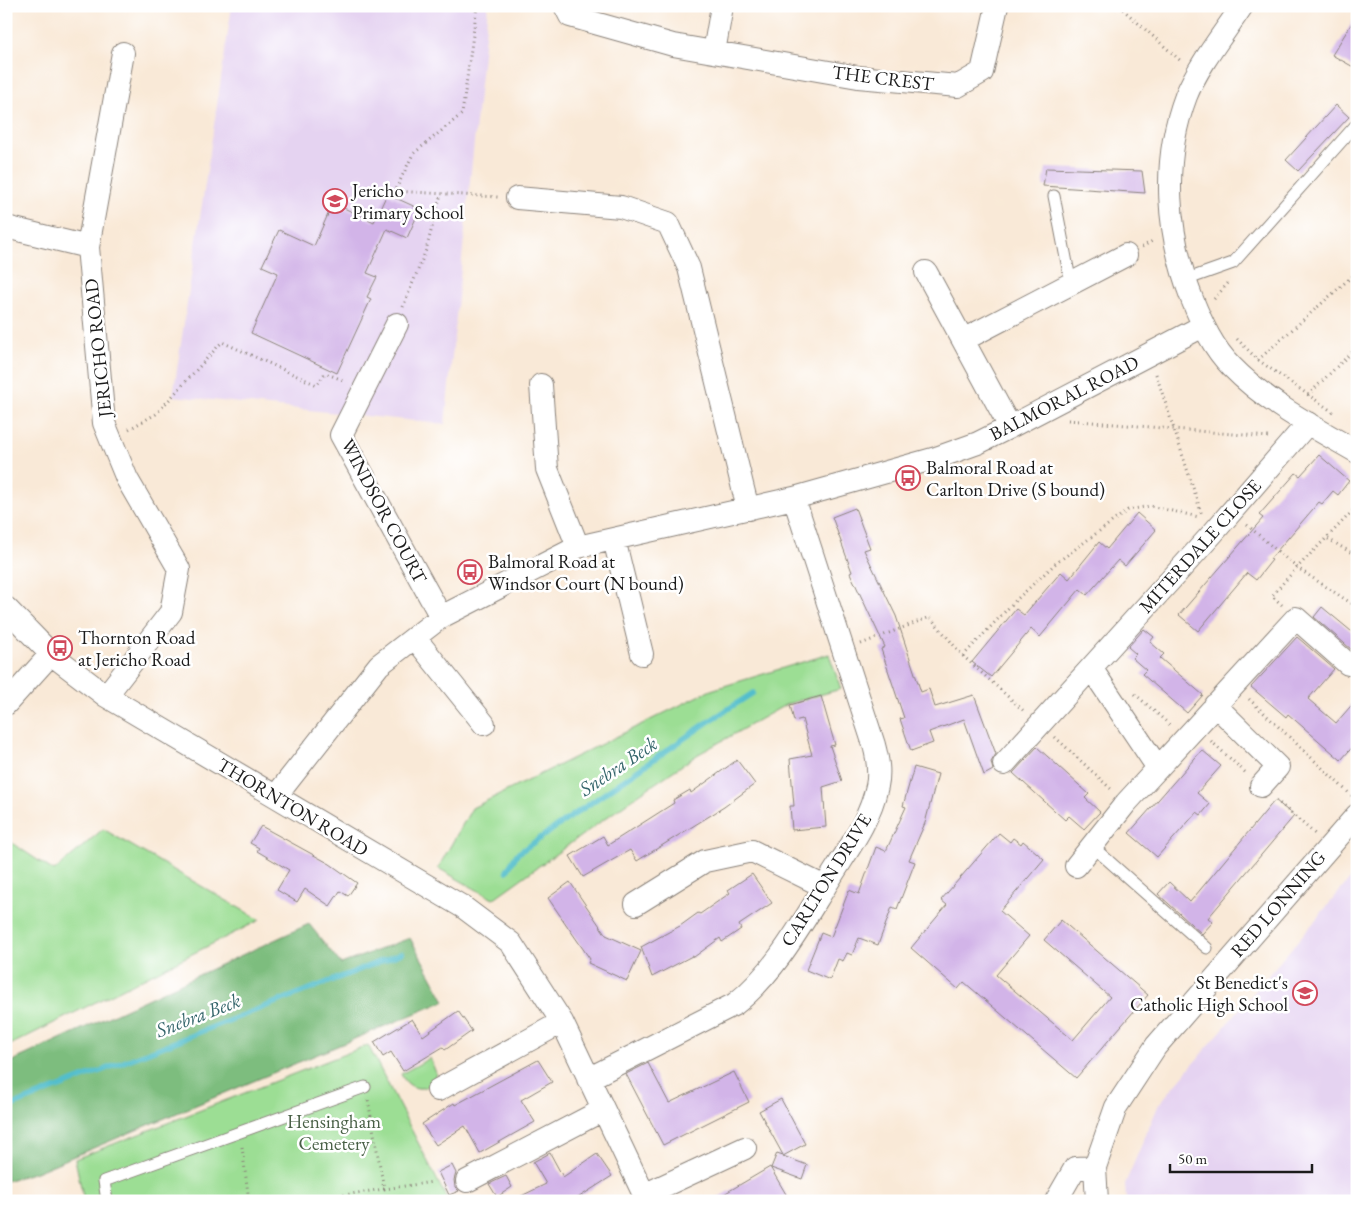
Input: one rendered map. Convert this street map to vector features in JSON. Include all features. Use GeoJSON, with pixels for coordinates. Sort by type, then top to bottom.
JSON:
{"type":"FeatureCollection","features":[{"type":"Feature","properties":{"kind":"street","name":"THE CREST"},"geometry":{"type":"LineString","coordinates":[[565,6],[570,16],[673,45],[858,77],[958,86],[982,72],[997,6]]}},
{"type":"Feature","properties":{"kind":"street"},"geometry":{"type":"LineString","coordinates":[[714,52],[722,6]]}},
{"type":"Feature","properties":{"kind":"street"},"geometry":{"type":"LineString","coordinates":[[1242,6],[1197,75],[1187,95],[1174,143],[1170,172],[1172,231],[1188,288],[1203,326],[1226,360],[1301,432],[1357,452]]}},
{"type":"Feature","properties":{"kind":"street","name":"JERICHO ROAD"},"geometry":{"type":"LineString","coordinates":[[106,696],[171,612],[179,569],[126,480],[104,423],[88,247],[123,53]]}},
{"type":"Feature","properties":{"kind":"street"},"geometry":{"type":"LineString","coordinates":[[518,198],[621,207],[668,223],[689,268],[748,509]]}},
{"type":"Feature","properties":{"kind":"street"},"geometry":{"type":"LineString","coordinates":[[6,226],[88,247]]}},
{"type":"Feature","properties":{"kind":"street"},"geometry":{"type":"LineString","coordinates":[[963,340],[1126,255]]}},
{"type":"Feature","properties":{"kind":"street"},"geometry":{"type":"LineString","coordinates":[[926,272],[1010,427]]}},
{"type":"Feature","properties":{"kind":"street","name":"WINDSOR COURT"},"geometry":{"type":"LineString","coordinates":[[397,324],[341,435],[441,617]]}},
{"type":"Feature","properties":{"kind":"street","name":"BALMORAL ROAD"},"geometry":{"type":"LineString","coordinates":[[276,796],[379,665],[441,617],[578,547],[794,498],[936,458],[978,443],[1203,326]]}},
{"type":"Feature","properties":{"kind":"street"},"geometry":{"type":"LineString","coordinates":[[541,385],[547,469],[578,547]]}},
{"type":"Feature","properties":{"kind":"street","name":"MITERDALE CLOSE"},"geometry":{"type":"LineString","coordinates":[[1004,764],[1301,432]]}},
{"type":"Feature","properties":{"kind":"street","name":"CARLTON DRIVE"},"geometry":{"type":"LineString","coordinates":[[588,1079],[735,1004],[747,995],[787,944],[867,818],[878,785],[880,769],[874,745],[794,498]]}},
{"type":"Feature","properties":{"kind":"street"},"geometry":{"type":"LineString","coordinates":[[614,539],[642,654]]}},
{"type":"Feature","properties":{"kind":"street","name":"THORNTON ROAD"},"geometry":{"type":"LineString","coordinates":[[6,608],[51,654],[106,696],[464,907],[511,943],[562,1022],[645,1198]]}},
{"type":"Feature","properties":{"kind":"street"},"geometry":{"type":"LineString","coordinates":[[1076,866],[1126,803],[1296,618],[1348,664]]}},
{"type":"Feature","properties":{"kind":"street"},"geometry":{"type":"LineString","coordinates":[[415,638],[484,724]]}},
{"type":"Feature","properties":{"kind":"street"},"geometry":{"type":"LineString","coordinates":[[6,704],[51,654]]}},
{"type":"Feature","properties":{"kind":"street"},"geometry":{"type":"LineString","coordinates":[[1091,668],[1158,768]]}},
{"type":"Feature","properties":{"kind":"street"},"geometry":{"type":"LineString","coordinates":[[1215,705],[1278,767],[1261,786]]}},
{"type":"Feature","properties":{"kind":"street","name":"RED LONNING"},"geometry":{"type":"LineString","coordinates":[[1097,1201],[1095,1167],[1116,1106],[1156,1046],[1357,815]]}},
{"type":"Feature","properties":{"kind":"street"},"geometry":{"type":"LineString","coordinates":[[636,904],[705,861],[752,851],[824,887]]}},
{"type":"Feature","properties":{"kind":"street"},"geometry":{"type":"LineString","coordinates":[[445,1079],[562,1022]]}},
{"type":"Feature","properties":{"kind":"street"},"geometry":{"type":"LineString","coordinates":[[467,1181],[603,1110]]}},
{"type":"Feature","properties":{"kind":"street"},"geometry":{"type":"LineString","coordinates":[[645,1198],[745,1148]]}},
{"type":"Feature","properties":{"kind":"street"},"geometry":{"type":"LineString","coordinates":[[1056,1201],[1075,1168],[1095,1167]]}},
{"type":"Feature","properties":{"kind":"lane"},"geometry":{"type":"LineString","coordinates":[[1188,288],[1233,263],[1355,126]]}},
{"type":"Feature","properties":{"kind":"lane"},"geometry":{"type":"LineString","coordinates":[[1054,196],[1071,284]]}},
{"type":"Feature","properties":{"kind":"lane"},"geometry":{"type":"LineString","coordinates":[[1093,846],[1207,948]]}},
{"type":"Feature","properties":{"kind":"lane"},"geometry":{"type":"LineString","coordinates":[[107,1201],[104,1181],[365,1087]]}},
{"type":"Feature","properties":{"kind":"path"},"geometry":{"type":"LineString","coordinates":[[476,6],[462,114],[413,154],[395,191],[518,198]]}},
{"type":"Feature","properties":{"kind":"path"},"geometry":{"type":"LineString","coordinates":[[1119,6],[1197,75]]}},
{"type":"Feature","properties":{"kind":"path"},"geometry":{"type":"LineString","coordinates":[[1345,6],[1357,16]]}},
{"type":"Feature","properties":{"kind":"path"},"geometry":{"type":"LineString","coordinates":[[397,324],[426,250],[441,194]]}},
{"type":"Feature","properties":{"kind":"path"},"geometry":{"type":"LineString","coordinates":[[1126,255],[1172,231]]}},
{"type":"Feature","properties":{"kind":"path"},"geometry":{"type":"LineString","coordinates":[[1258,360],[1356,271]]}},
{"type":"Feature","properties":{"kind":"path"},"geometry":{"type":"LineString","coordinates":[[1188,288],[1212,301]]}},
{"type":"Feature","properties":{"kind":"path"},"geometry":{"type":"LineString","coordinates":[[1232,333],[1258,360],[1340,417]]}},
{"type":"Feature","properties":{"kind":"path"},"geometry":{"type":"LineString","coordinates":[[111,439],[156,414],[222,342],[317,384],[325,373],[364,389]]}},
{"type":"Feature","properties":{"kind":"path"},"geometry":{"type":"LineString","coordinates":[[1308,395],[1357,347]]}},
{"type":"Feature","properties":{"kind":"path"},"geometry":{"type":"LineString","coordinates":[[1150,354],[1203,517],[1212,533]]}},
{"type":"Feature","properties":{"kind":"path"},"geometry":{"type":"LineString","coordinates":[[1066,420],[1174,430],[1301,432]]}},
{"type":"Feature","properties":{"kind":"path"},"geometry":{"type":"LineString","coordinates":[[964,656],[1014,602],[1055,564],[1128,510],[1150,506],[1179,511],[1200,518],[1212,533]]}},
{"type":"Feature","properties":{"kind":"path"},"geometry":{"type":"LineString","coordinates":[[1296,618],[1272,596],[1296,567],[1328,539],[1357,506]]}},
{"type":"Feature","properties":{"kind":"path"},"geometry":{"type":"LineString","coordinates":[[1231,512],[1296,567],[1357,607]]}},
{"type":"Feature","properties":{"kind":"path"},"geometry":{"type":"LineString","coordinates":[[1328,539],[1357,556]]}},
{"type":"Feature","properties":{"kind":"path"},"geometry":{"type":"LineString","coordinates":[[844,651],[930,617],[964,656],[1126,803]]}},
{"type":"Feature","properties":{"kind":"path"},"geometry":{"type":"LineString","coordinates":[[1234,685],[1357,800]]}},
{"type":"Feature","properties":{"kind":"path"},"geometry":{"type":"LineString","coordinates":[[1133,693],[1184,738]]}},
{"type":"Feature","properties":{"kind":"path"},"geometry":{"type":"LineString","coordinates":[[365,1087],[384,1189]]}},
{"type":"Feature","properties":{"kind":"path"},"geometry":{"type":"LineString","coordinates":[[240,1132],[249,1201]]}},
{"type":"Feature","properties":{"kind":"path"},"geometry":{"type":"LineString","coordinates":[[304,1201],[433,1182]]}},
{"type":"Feature","properties":{"kind":"shaded area","name":"Jericho Primary School"},"geometry":{"type":"Polygon","coordinates":[[[232,6],[488,6],[445,424],[173,396],[232,6]]]}},
{"type":"Feature","properties":{"kind":"shaded area","name":"St Benedict's Catholic High School"},"geometry":{"type":"Polygon","coordinates":[[[1357,871],[1357,1201],[1126,1201],[1125,1184],[1159,1104],[1357,871]]]}},
{"type":"Feature","properties":{"kind":"green space"},"geometry":{"type":"Polygon","coordinates":[[[829,654],[841,689],[787,704],[697,755],[493,899],[438,868],[472,808],[711,690],[829,654]]]}},
{"type":"Feature","properties":{"kind":"green space"},"geometry":{"type":"Polygon","coordinates":[[[103,829],[260,920],[6,1047],[6,839],[54,871],[103,829]]]}},
{"type":"Feature","properties":{"kind":"green space"},"geometry":{"type":"Polygon","coordinates":[[[309,924],[341,964],[410,938],[445,1001],[36,1172],[6,1181],[6,1064],[309,924]]]}},
{"type":"Feature","properties":{"kind":"green space","name":"Hensingham Cemetery"},"geometry":{"type":"Polygon","coordinates":[[[368,1045],[448,1201],[84,1201],[75,1159],[368,1045]]]}},
{"type":"Feature","properties":{"kind":"green space"},"geometry":{"type":"Polygon","coordinates":[[[430,1058],[436,1073],[430,1085],[420,1088],[409,1084],[401,1074],[430,1058]]]}},
{"type":"Feature","properties":{"kind":"building"},"geometry":{"type":"Polygon","coordinates":[[[1357,15],[1357,69],[1332,55],[1357,15]]]}},
{"type":"Feature","properties":{"kind":"building"},"geometry":{"type":"Polygon","coordinates":[[[1336,105],[1349,117],[1298,171],[1286,160],[1336,105]]]}},
{"type":"Feature","properties":{"kind":"building"},"geometry":{"type":"Polygon","coordinates":[[[1046,168],[1142,171],[1145,193],[1043,186],[1046,168]]]}},
{"type":"Feature","properties":{"kind":"building"},"geometry":{"type":"Polygon","coordinates":[[[387,194],[420,209],[407,238],[387,229],[367,273],[377,277],[367,297],[371,299],[337,373],[251,333],[278,273],[262,266],[279,230],[314,246],[333,203],[374,222],[387,194]]]}},
{"type":"Feature","properties":{"kind":"building"},"geometry":{"type":"Polygon","coordinates":[[[1319,455],[1349,481],[1338,495],[1333,491],[1322,504],[1319,502],[1270,559],[1272,560],[1256,580],[1247,573],[1198,631],[1179,615],[1263,518],[1259,515],[1296,473],[1300,476],[1319,455]]]}},
{"type":"Feature","properties":{"kind":"building"},"geometry":{"type":"Polygon","coordinates":[[[855,508],[870,548],[864,550],[896,616],[921,692],[929,689],[935,707],[974,695],[996,754],[991,762],[993,770],[984,775],[964,719],[929,732],[933,743],[911,751],[900,719],[904,718],[881,649],[885,647],[850,573],[852,572],[832,517],[855,508]]]}},
{"type":"Feature","properties":{"kind":"building"},"geometry":{"type":"Polygon","coordinates":[[[1137,513],[1156,530],[1125,566],[1118,560],[1087,595],[1080,589],[1040,637],[1031,629],[991,677],[972,662],[1016,609],[1024,615],[1061,572],[1069,579],[1099,542],[1107,549],[1137,513]]]}},
{"type":"Feature","properties":{"kind":"building"},"geometry":{"type":"Polygon","coordinates":[[[1322,607],[1357,636],[1357,643],[1352,650],[1314,617],[1322,607]]]}},
{"type":"Feature","properties":{"kind":"building"},"geometry":{"type":"Polygon","coordinates":[[[1144,629],[1154,637],[1150,642],[1164,654],[1160,658],[1203,695],[1187,713],[1142,674],[1146,670],[1132,658],[1136,654],[1128,647],[1144,629]]]}},
{"type":"Feature","properties":{"kind":"building"},"geometry":{"type":"Polygon","coordinates":[[[1297,637],[1334,669],[1308,699],[1336,723],[1357,699],[1357,742],[1341,760],[1288,714],[1286,717],[1251,687],[1297,637]]]}},
{"type":"Feature","properties":{"kind":"building"},"geometry":{"type":"Polygon","coordinates":[[[821,696],[835,745],[830,746],[842,781],[823,787],[826,827],[792,830],[790,806],[794,806],[790,759],[812,755],[802,719],[794,721],[790,705],[821,696]]]}},
{"type":"Feature","properties":{"kind":"building"},"geometry":{"type":"Polygon","coordinates":[[[1037,747],[1089,794],[1085,798],[1100,812],[1084,829],[1069,816],[1065,820],[1013,773],[1037,747]]]}},
{"type":"Feature","properties":{"kind":"building"},"geometry":{"type":"Polygon","coordinates":[[[1202,750],[1221,766],[1197,793],[1210,804],[1201,815],[1197,812],[1157,857],[1129,833],[1202,750]]]}},
{"type":"Feature","properties":{"kind":"building"},"geometry":{"type":"Polygon","coordinates":[[[737,760],[755,784],[724,807],[637,861],[630,850],[583,877],[570,856],[603,836],[608,845],[674,803],[673,800],[690,790],[691,793],[737,760]]]}},
{"type":"Feature","properties":{"kind":"building"},"geometry":{"type":"Polygon","coordinates":[[[914,767],[938,774],[925,823],[909,860],[915,862],[897,909],[892,907],[878,945],[859,938],[852,955],[847,953],[843,961],[838,959],[830,980],[806,970],[821,933],[831,937],[849,890],[859,894],[876,847],[886,851],[906,807],[903,806],[914,767]]]}},
{"type":"Feature","properties":{"kind":"building"},"geometry":{"type":"Polygon","coordinates":[[[1275,800],[1294,816],[1208,918],[1213,922],[1202,934],[1158,894],[1169,882],[1190,902],[1275,800]]]}},
{"type":"Feature","properties":{"kind":"building"},"geometry":{"type":"Polygon","coordinates":[[[261,826],[330,864],[357,883],[348,896],[340,891],[330,906],[305,889],[297,902],[277,890],[289,870],[257,851],[259,848],[250,843],[261,826]]]}},
{"type":"Feature","properties":{"kind":"building"},"geometry":{"type":"Polygon","coordinates":[[[999,833],[1010,842],[1013,838],[1021,844],[1023,841],[1044,859],[1000,911],[1029,936],[996,975],[1073,1040],[1110,997],[1044,940],[1061,920],[1148,995],[1076,1078],[964,982],[958,989],[911,948],[947,905],[941,900],[999,833]]]}},
{"type":"Feature","properties":{"kind":"building"},"geometry":{"type":"Polygon","coordinates":[[[752,874],[772,903],[739,925],[741,929],[722,942],[720,938],[694,957],[692,956],[652,977],[641,947],[680,926],[698,913],[700,914],[730,893],[728,890],[752,874]]]}},
{"type":"Feature","properties":{"kind":"building"},"geometry":{"type":"Polygon","coordinates":[[[570,882],[606,935],[641,951],[627,981],[588,963],[590,959],[548,898],[570,882]]]}},
{"type":"Feature","properties":{"kind":"building"},"geometry":{"type":"Polygon","coordinates":[[[458,1011],[472,1031],[445,1050],[443,1047],[403,1071],[391,1052],[383,1057],[374,1042],[412,1019],[423,1036],[458,1011]]]}},
{"type":"Feature","properties":{"kind":"building"},"geometry":{"type":"Polygon","coordinates":[[[538,1060],[552,1082],[521,1100],[535,1122],[480,1153],[465,1126],[436,1145],[422,1124],[454,1103],[455,1105],[538,1060]]]}},
{"type":"Feature","properties":{"kind":"building"},"geometry":{"type":"Polygon","coordinates":[[[648,1063],[669,1103],[734,1072],[749,1102],[663,1145],[626,1074],[648,1063]]]}},
{"type":"Feature","properties":{"kind":"building"},"geometry":{"type":"Polygon","coordinates":[[[781,1099],[805,1144],[783,1156],[807,1165],[802,1179],[771,1168],[777,1153],[783,1155],[759,1111],[781,1099]]]}},
{"type":"Feature","properties":{"kind":"building"},"geometry":{"type":"Polygon","coordinates":[[[550,1153],[563,1177],[597,1154],[612,1176],[573,1201],[511,1201],[546,1184],[533,1162],[550,1153]]]}},
{"type":"Feature","properties":{"kind":"building"},"geometry":{"type":"Polygon","coordinates":[[[452,1165],[456,1173],[455,1187],[459,1191],[449,1195],[438,1172],[452,1165]]]}},
{"type":"Feature","properties":{"kind":"building"},"geometry":{"type":"Polygon","coordinates":[[[770,1167],[790,1201],[712,1201],[770,1167]]]}},
{"type":"Feature","properties":{"kind":"building"},"geometry":{"type":"Polygon","coordinates":[[[506,1176],[512,1187],[497,1197],[489,1184],[506,1176]]]}},
{"type":"Feature","properties":{"kind":"waterway","name":"Snebra Beck"},"geometry":{"type":"LineString","coordinates":[[507,871],[517,854],[753,693]]}},
{"type":"Feature","properties":{"kind":"waterway","name":"Snebra Beck"},"geometry":{"type":"LineString","coordinates":[[6,1108],[402,953]]}},
{"type":"Feature","properties":{"kind":"place","name":"Jericho Primary School"},"geometry":{"type":"Point","coordinates":[335,201]}},
{"type":"Feature","properties":{"kind":"place","name":"Balmoral Road at Carlton Drive (S bound)"},"geometry":{"type":"Point","coordinates":[908,478]}},
{"type":"Feature","properties":{"kind":"place","name":"Balmoral Road at Windsor Court (N bound)"},"geometry":{"type":"Point","coordinates":[470,572]}},
{"type":"Feature","properties":{"kind":"place","name":"Thornton Road at Jericho Road"},"geometry":{"type":"Point","coordinates":[60,648]}},
{"type":"Feature","properties":{"kind":"place","name":"St Benedict's Catholic High School"},"geometry":{"type":"Point","coordinates":[1305,993]}}]}
